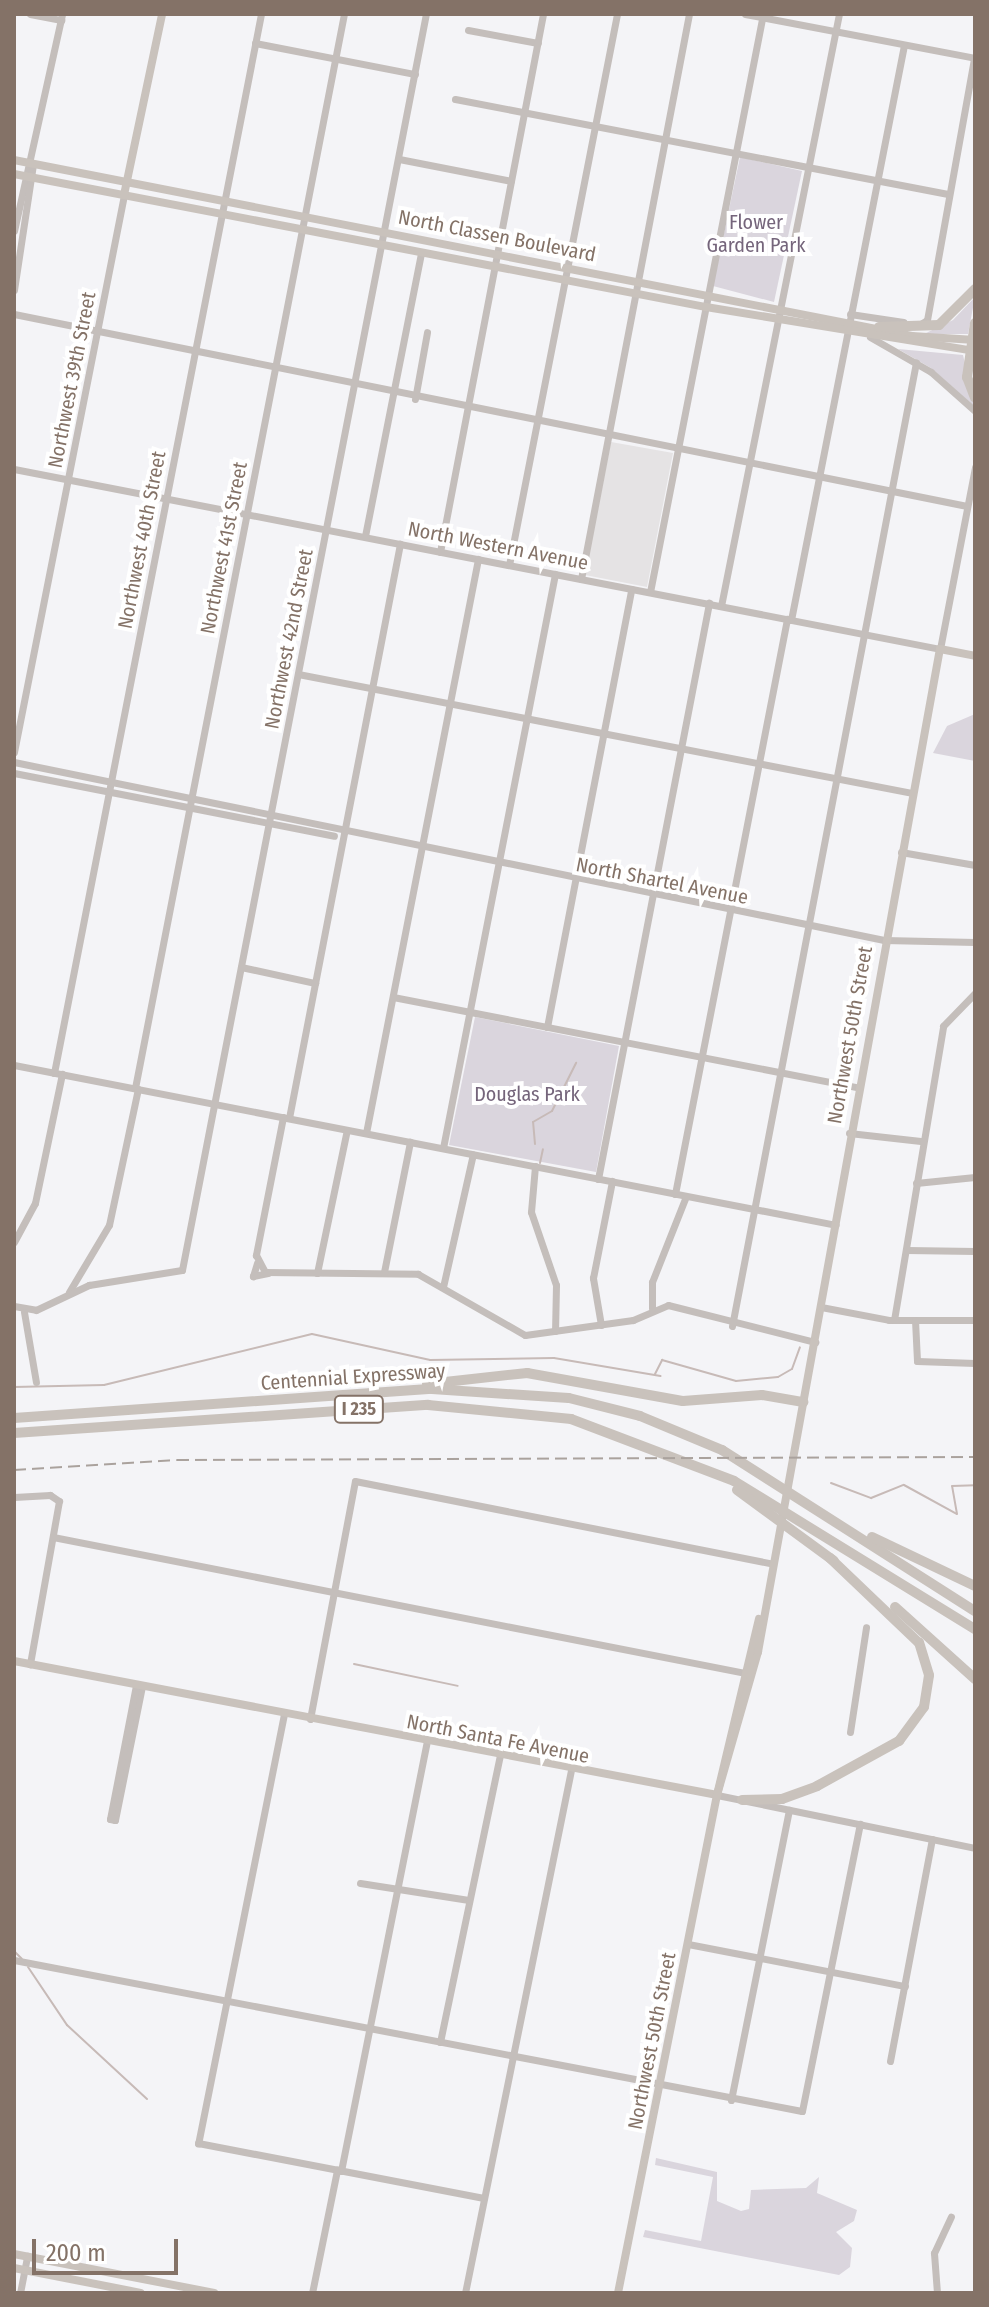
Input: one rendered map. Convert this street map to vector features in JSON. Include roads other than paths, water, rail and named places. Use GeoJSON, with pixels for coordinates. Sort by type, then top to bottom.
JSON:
{"type":"FeatureCollection","features":[{"type":"Feature","properties":{"kind":"highway"},"geometry":{"type":"LineString","coordinates":[[879,327],[939,325],[975,289]]}},
{"type":"Feature","properties":{"kind":"highway"},"geometry":{"type":"LineString","coordinates":[[975,323],[967,377],[975,398]]}},
{"type":"Feature","properties":{"kind":"highway"},"geometry":{"type":"LineString","coordinates":[[366,1394],[527,1373],[683,1401],[762,1395],[802,1406]]}},
{"type":"Feature","properties":{"kind":"highway","name":"Centennial Expressway"},"geometry":{"type":"LineString","coordinates":[[14,1418],[366,1394],[496,1389],[598,1404],[722,1450],[975,1611]]}},
{"type":"Feature","properties":{"kind":"highway","name":"Centennial Expressway"},"geometry":{"type":"LineString","coordinates":[[14,1433],[473,1405],[591,1424],[696,1463],[840,1541],[975,1629]]}},
{"type":"Feature","properties":{"kind":"highway"},"geometry":{"type":"LineString","coordinates":[[696,1463],[830,1558],[975,1679]]}},
{"type":"Feature","properties":{"kind":"highway"},"geometry":{"type":"LineString","coordinates":[[833,1518],[975,1586]]}},
{"type":"Feature","properties":{"kind":"highway"},"geometry":{"type":"LineString","coordinates":[[742,1800],[782,1799],[817,1786],[899,1741],[924,1707],[929,1675],[917,1639],[830,1558]]}},
{"type":"Feature","properties":{"kind":"main road","name":"Northwest 39th Street"},"geometry":{"type":"LineString","coordinates":[[124,195],[130,182],[162,14]]}},
{"type":"Feature","properties":{"kind":"main road","name":"North Classen Boulevard"},"geometry":{"type":"LineString","coordinates":[[14,160],[708,294],[849,318],[879,327],[973,345]]}},
{"type":"Feature","properties":{"kind":"main road","name":"North Classen Boulevard"},"geometry":{"type":"LineString","coordinates":[[14,174],[870,337],[973,345]]}},
{"type":"Feature","properties":{"kind":"main road","name":"North Western Avenue"},"geometry":{"type":"LineString","coordinates":[[940,649],[975,656]]}},
{"type":"Feature","properties":{"kind":"main road","name":"Northwest 50th Street"},"geometry":{"type":"LineString","coordinates":[[618,2293],[717,1795],[763,1609],[836,1225],[856,1087],[940,649]]}},
{"type":"Feature","properties":{"kind":"main road","name":"North Santa Fe Avenue"},"geometry":{"type":"LineString","coordinates":[[14,1661],[571,1770],[717,1795]]}},
{"type":"Feature","properties":{"kind":"main road"},"geometry":{"type":"LineString","coordinates":[[14,2254],[214,2293]]}},
{"type":"Feature","properties":{"kind":"main road"},"geometry":{"type":"LineString","coordinates":[[14,2268],[141,2293]]}},
{"type":"Feature","properties":{"kind":"street"},"geometry":{"type":"LineString","coordinates":[[14,290],[36,178],[33,164],[62,17],[30,14]]}},
{"type":"Feature","properties":{"kind":"street","name":"Northwest 40th Street"},"geometry":{"type":"LineString","coordinates":[[14,1242],[35,1203],[109,792],[261,14]]}},
{"type":"Feature","properties":{"kind":"street","name":"Northwest 41st Street"},"geometry":{"type":"LineString","coordinates":[[69,1292],[109,1225],[344,14]]}},
{"type":"Feature","properties":{"kind":"street","name":"Northwest 42nd Street"},"geometry":{"type":"LineString","coordinates":[[94,1284],[182,1270],[426,14]]}},
{"type":"Feature","properties":{"kind":"street"},"geometry":{"type":"LineString","coordinates":[[440,552],[543,14]]}},
{"type":"Feature","properties":{"kind":"street"},"geometry":{"type":"LineString","coordinates":[[509,565],[617,14]]}},
{"type":"Feature","properties":{"kind":"street"},"geometry":{"type":"LineString","coordinates":[[581,579],[689,14]]}},
{"type":"Feature","properties":{"kind":"street"},"geometry":{"type":"LineString","coordinates":[[745,14],[975,58],[927,320],[916,325],[849,318]]}},
{"type":"Feature","properties":{"kind":"street"},"geometry":{"type":"LineString","coordinates":[[721,606],[806,167],[839,14]]}},
{"type":"Feature","properties":{"kind":"street"},"geometry":{"type":"LineString","coordinates":[[650,592],[762,16]]}},
{"type":"Feature","properties":{"kind":"street"},"geometry":{"type":"LineString","coordinates":[[468,30],[538,43]]}},
{"type":"Feature","properties":{"kind":"street"},"geometry":{"type":"LineString","coordinates":[[255,43],[415,74]]}},
{"type":"Feature","properties":{"kind":"street"},"geometry":{"type":"LineString","coordinates":[[675,1194],[758,763],[820,477],[875,180],[904,45]]}},
{"type":"Feature","properties":{"kind":"street"},"geometry":{"type":"LineString","coordinates":[[455,99],[948,194]]}},
{"type":"Feature","properties":{"kind":"street"},"geometry":{"type":"LineString","coordinates":[[399,159],[511,181]]}},
{"type":"Feature","properties":{"kind":"street"},"geometry":{"type":"LineString","coordinates":[[14,231],[24,176],[33,164]]}},
{"type":"Feature","properties":{"kind":"street","name":"Northwest 39th Street"},"geometry":{"type":"LineString","coordinates":[[14,752],[124,195]]}},
{"type":"Feature","properties":{"kind":"street"},"geometry":{"type":"LineString","coordinates":[[365,536],[421,253]]}},
{"type":"Feature","properties":{"kind":"street"},"geometry":{"type":"LineString","coordinates":[[14,314],[355,380],[394,389],[415,399],[967,506]]}},
{"type":"Feature","properties":{"kind":"street"},"geometry":{"type":"LineString","coordinates":[[415,399],[427,332]]}},
{"type":"Feature","properties":{"kind":"street"},"geometry":{"type":"LineString","coordinates":[[870,337],[916,362],[975,411]]}},
{"type":"Feature","properties":{"kind":"street"},"geometry":{"type":"LineString","coordinates":[[732,1326],[889,490],[916,362]]}},
{"type":"Feature","properties":{"kind":"street","name":"Northwest 50th Street"},"geometry":{"type":"LineString","coordinates":[[940,649],[975,467]]}},
{"type":"Feature","properties":{"kind":"street","name":"North Western Avenue"},"geometry":{"type":"LineString","coordinates":[[14,469],[940,649]]}},
{"type":"Feature","properties":{"kind":"street"},"geometry":{"type":"LineString","coordinates":[[965,518],[975,520]]}},
{"type":"Feature","properties":{"kind":"street"},"geometry":{"type":"LineString","coordinates":[[400,544],[315,983],[256,1259],[268,1273],[418,1274],[517,1333],[601,1325],[652,1308],[677,1306],[732,1326],[815,1342]]}},
{"type":"Feature","properties":{"kind":"street"},"geometry":{"type":"LineString","coordinates":[[366,1133],[478,559]]}},
{"type":"Feature","properties":{"kind":"street"},"geometry":{"type":"LineString","coordinates":[[443,1148],[555,574]]}},
{"type":"Feature","properties":{"kind":"street"},"geometry":{"type":"LineString","coordinates":[[547,1027],[631,589]]}},
{"type":"Feature","properties":{"kind":"street"},"geometry":{"type":"LineString","coordinates":[[598,1179],[709,603]]}},
{"type":"Feature","properties":{"kind":"street"},"geometry":{"type":"LineString","coordinates":[[298,674],[912,793]]}},
{"type":"Feature","properties":{"kind":"street","name":"North Shartel Avenue"},"geometry":{"type":"LineString","coordinates":[[14,762],[271,815],[420,851],[884,940],[974,944]]}},
{"type":"Feature","properties":{"kind":"street","name":"North Shartel Avenue"},"geometry":{"type":"LineString","coordinates":[[14,773],[269,825],[344,835]]}},
{"type":"Feature","properties":{"kind":"street"},"geometry":{"type":"LineString","coordinates":[[901,852],[975,865]]}},
{"type":"Feature","properties":{"kind":"street"},"geometry":{"type":"LineString","coordinates":[[241,967],[315,983]]}},
{"type":"Feature","properties":{"kind":"street"},"geometry":{"type":"LineString","coordinates":[[894,1320],[907,1250],[921,1141],[944,1020],[975,993]]}},
{"type":"Feature","properties":{"kind":"street"},"geometry":{"type":"LineString","coordinates":[[393,997],[856,1087]]}},
{"type":"Feature","properties":{"kind":"street"},"geometry":{"type":"LineString","coordinates":[[14,1065],[836,1225]]}},
{"type":"Feature","properties":{"kind":"street"},"geometry":{"type":"LineString","coordinates":[[317,1273],[347,1130]]}},
{"type":"Feature","properties":{"kind":"street"},"geometry":{"type":"LineString","coordinates":[[849,1133],[921,1141]]}},
{"type":"Feature","properties":{"kind":"street"},"geometry":{"type":"LineString","coordinates":[[384,1272],[410,1142]]}},
{"type":"Feature","properties":{"kind":"street"},"geometry":{"type":"LineString","coordinates":[[443,1287],[473,1154]]}},
{"type":"Feature","properties":{"kind":"street"},"geometry":{"type":"LineString","coordinates":[[535,1166],[531,1212],[556,1285],[555,1331]]}},
{"type":"Feature","properties":{"kind":"street"},"geometry":{"type":"LineString","coordinates":[[916,1183],[975,1177]]}},
{"type":"Feature","properties":{"kind":"street"},"geometry":{"type":"LineString","coordinates":[[601,1325],[593,1278],[612,1181]]}},
{"type":"Feature","properties":{"kind":"street"},"geometry":{"type":"LineString","coordinates":[[652,1308],[652,1282],[686,1196]]}},
{"type":"Feature","properties":{"kind":"street"},"geometry":{"type":"LineString","coordinates":[[907,1250],[975,1251]]}},
{"type":"Feature","properties":{"kind":"street"},"geometry":{"type":"LineString","coordinates":[[24,1312],[94,1284],[84,1267]]}},
{"type":"Feature","properties":{"kind":"street"},"geometry":{"type":"LineString","coordinates":[[14,1306],[24,1312],[36,1382]]}},
{"type":"Feature","properties":{"kind":"street"},"geometry":{"type":"LineString","coordinates":[[821,1307],[894,1320],[975,1320]]}},
{"type":"Feature","properties":{"kind":"street"},"geometry":{"type":"LineString","coordinates":[[915,1320],[915,1355],[920,1363],[975,1363]]}},
{"type":"Feature","properties":{"kind":"street"},"geometry":{"type":"LineString","coordinates":[[310,1719],[355,1481],[771,1563]]}},
{"type":"Feature","properties":{"kind":"street"},"geometry":{"type":"LineString","coordinates":[[14,1497],[58,1498],[30,1664]]}},
{"type":"Feature","properties":{"kind":"street"},"geometry":{"type":"LineString","coordinates":[[53,1537],[749,1674]]}},
{"type":"Feature","properties":{"kind":"street"},"geometry":{"type":"LineString","coordinates":[[850,1732],[866,1627]]}},
{"type":"Feature","properties":{"kind":"street"},"geometry":{"type":"LineString","coordinates":[[139,1685],[115,1820],[110,1819],[139,1685]]}},
{"type":"Feature","properties":{"kind":"street"},"geometry":{"type":"LineString","coordinates":[[284,1714],[198,2143],[484,2198]]}},
{"type":"Feature","properties":{"kind":"street"},"geometry":{"type":"LineString","coordinates":[[312,2293],[427,1742]]}},
{"type":"Feature","properties":{"kind":"street"},"geometry":{"type":"LineString","coordinates":[[440,2042],[500,1756]]}},
{"type":"Feature","properties":{"kind":"street"},"geometry":{"type":"LineString","coordinates":[[465,2293],[571,1770]]}},
{"type":"Feature","properties":{"kind":"street","name":"North Santa Fe Avenue"},"geometry":{"type":"LineString","coordinates":[[717,1795],[975,1848]]}},
{"type":"Feature","properties":{"kind":"street"},"geometry":{"type":"LineString","coordinates":[[731,2100],[789,1810]]}},
{"type":"Feature","properties":{"kind":"street"},"geometry":{"type":"LineString","coordinates":[[17,1961],[511,2055],[659,2087],[802,2111],[860,1824]]}},
{"type":"Feature","properties":{"kind":"street"},"geometry":{"type":"LineString","coordinates":[[890,2061],[932,1839]]}},
{"type":"Feature","properties":{"kind":"street"},"geometry":{"type":"LineString","coordinates":[[360,1883],[397,1885],[469,1900]]}},
{"type":"Feature","properties":{"kind":"street"},"geometry":{"type":"LineString","coordinates":[[688,1944],[905,1986]]}},
{"type":"Feature","properties":{"kind":"street"},"geometry":{"type":"LineString","coordinates":[[937,2293],[934,2253],[951,2217]]}},
{"type":"Feature","properties":{"kind":"street"},"geometry":{"type":"LineString","coordinates":[[20,2293],[27,2256]]}},
{"type":"Feature","properties":{"kind":"waterway"},"geometry":{"type":"LineString","coordinates":[[535,1144],[533,1122],[552,1111],[576,1063]]}},
{"type":"Feature","properties":{"kind":"waterway"},"geometry":{"type":"LineString","coordinates":[[540,1163],[543,1149]]}},
{"type":"Feature","properties":{"kind":"waterway"},"geometry":{"type":"LineString","coordinates":[[14,1387],[104,1385],[312,1334],[430,1360],[554,1358],[660,1376]]}},
{"type":"Feature","properties":{"kind":"waterway"},"geometry":{"type":"LineString","coordinates":[[655,1374],[662,1360],[736,1381],[778,1377],[792,1369],[800,1347]]}},
{"type":"Feature","properties":{"kind":"waterway"},"geometry":{"type":"LineString","coordinates":[[831,1483],[871,1498],[904,1485],[957,1514],[952,1486],[975,1485]]}},
{"type":"Feature","properties":{"kind":"waterway"},"geometry":{"type":"LineString","coordinates":[[354,1664],[458,1686]]}},
{"type":"Feature","properties":{"kind":"waterway"},"geometry":{"type":"LineString","coordinates":[[14,1951],[22,1959]]}},
{"type":"Feature","properties":{"kind":"waterway"},"geometry":{"type":"LineString","coordinates":[[28,1967],[67,2025],[147,2099]]}},
{"type":"Feature","properties":{"kind":"railway"},"geometry":{"type":"LineString","coordinates":[[14,1470],[177,1460],[975,1457]]}},
{"type":"Feature","properties":{"kind":"park label","name":"Flower Garden Park"},"geometry":{"type":"Point","coordinates":[756,234]}},
{"type":"Feature","properties":{"kind":"park label","name":"Douglas Park"},"geometry":{"type":"Point","coordinates":[527,1094]}}]}
